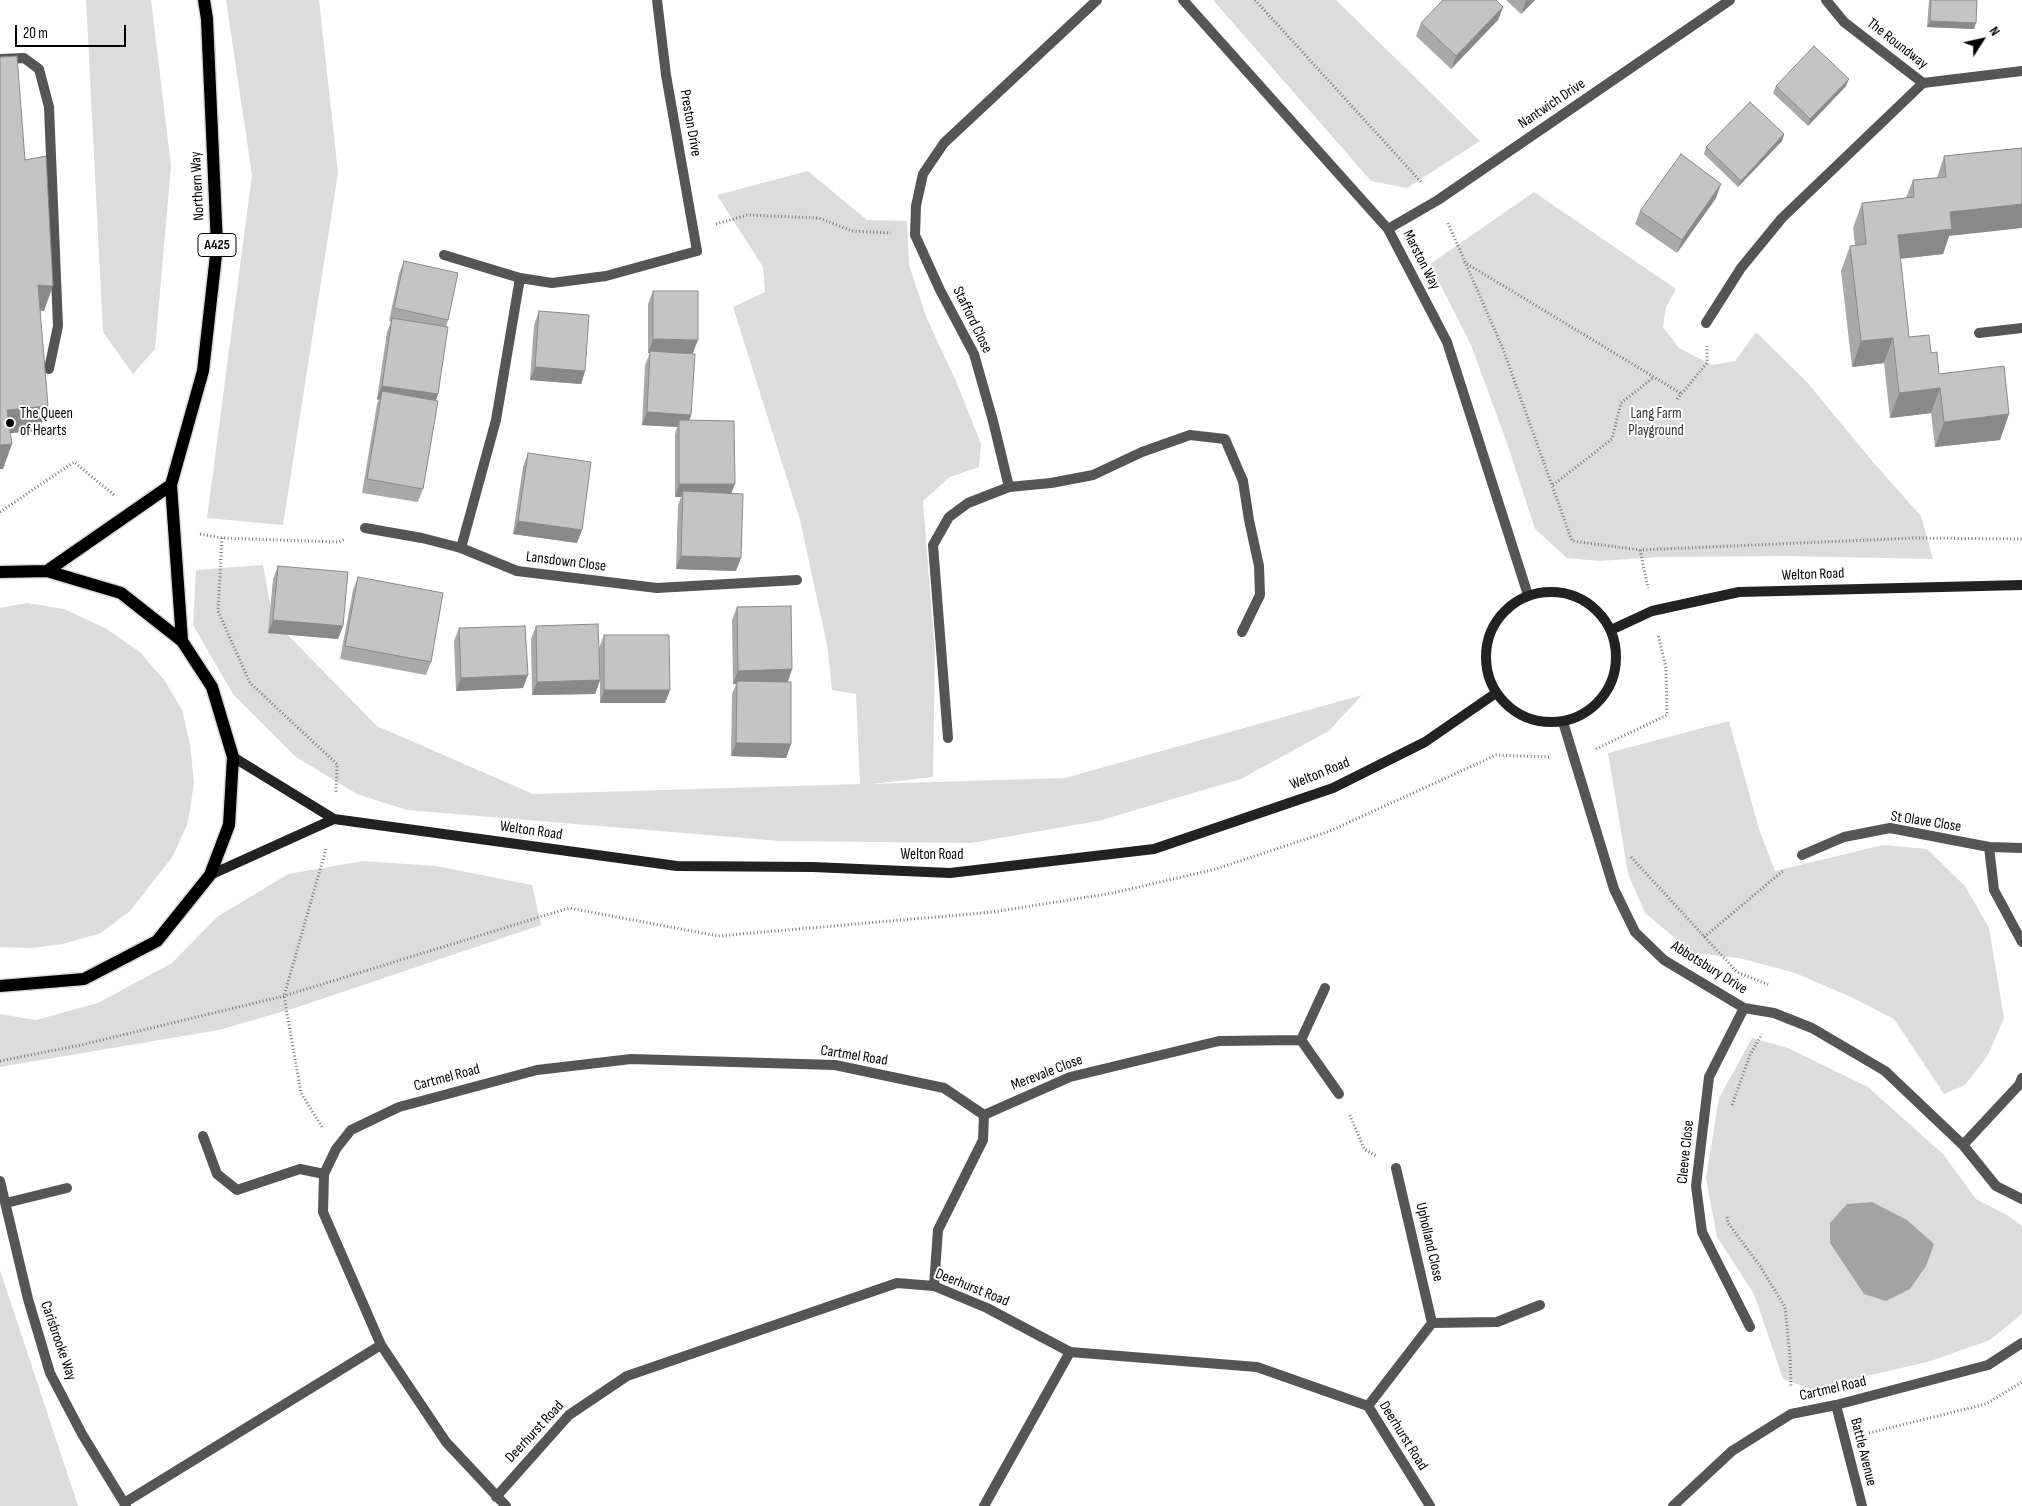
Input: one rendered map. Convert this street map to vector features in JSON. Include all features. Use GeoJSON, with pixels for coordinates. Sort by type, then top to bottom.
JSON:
{"type":"FeatureCollection","features":[{"type":"Feature","properties":{"kind":"main road","name":"Northern Way"},"geometry":{"type":"LineString","coordinates":[[171,485],[203,372],[217,246],[207,19],[204,0]]}},
{"type":"Feature","properties":{"kind":"main road"},"geometry":{"type":"LineString","coordinates":[[47,571],[171,485]]}},
{"type":"Feature","properties":{"kind":"main road","name":"A425"},"geometry":{"type":"LineString","coordinates":[[171,485],[182,641]]}},
{"type":"Feature","properties":{"kind":"main road"},"geometry":{"type":"LineString","coordinates":[[0,572],[47,571],[121,593],[182,641],[212,687],[233,757],[229,825],[210,875],[157,940],[84,979],[0,986]]}},
{"type":"Feature","properties":{"kind":"street","name":"Preston Drive"},"geometry":{"type":"LineString","coordinates":[[520,278],[552,283],[606,276],[697,251],[666,75],[657,0]]}},
{"type":"Feature","properties":{"kind":"street","name":"Stafford Close"},"geometry":{"type":"LineString","coordinates":[[1009,488],[994,421],[974,354],[940,290],[915,235],[916,206],[923,174],[944,143],[1097,0]]}},
{"type":"Feature","properties":{"kind":"street","name":"Marston Way"},"geometry":{"type":"LineString","coordinates":[[1183,0],[1388,230],[1447,342],[1528,595]]}},
{"type":"Feature","properties":{"kind":"street","name":"Nantwich Drive"},"geometry":{"type":"LineString","coordinates":[[1388,230],[1438,200],[1730,0]]}},
{"type":"Feature","properties":{"kind":"street","name":"The Roundway"},"geometry":{"type":"LineString","coordinates":[[1826,0],[1844,22],[1922,83],[2022,71]]}},
{"type":"Feature","properties":{"kind":"street"},"geometry":{"type":"LineString","coordinates":[[0,59],[24,58],[39,69],[49,108],[58,326],[49,369]]}},
{"type":"Feature","properties":{"kind":"street"},"geometry":{"type":"LineString","coordinates":[[1706,323],[1741,268],[1782,218],[1922,83]]}},
{"type":"Feature","properties":{"kind":"street"},"geometry":{"type":"LineString","coordinates":[[444,255],[520,278],[496,420],[461,548]]}},
{"type":"Feature","properties":{"kind":"street"},"geometry":{"type":"LineString","coordinates":[[1979,333],[2022,328]]}},
{"type":"Feature","properties":{"kind":"street"},"geometry":{"type":"LineString","coordinates":[[948,738],[933,545],[949,517],[968,503],[1009,488],[1093,475],[1142,452],[1190,436],[1225,440],[1243,481],[1259,566],[1260,594],[1242,632]]}},
{"type":"Feature","properties":{"kind":"street","name":"Lansdown Close"},"geometry":{"type":"LineString","coordinates":[[365,528],[422,538],[461,548],[517,571],[657,588],[797,580]]}},
{"type":"Feature","properties":{"kind":"street","name":"Welton Road"},"geometry":{"type":"LineString","coordinates":[[1611,630],[1652,611],[1738,592],[2022,585]]}},
{"type":"Feature","properties":{"kind":"street"},"geometry":{"type":"LineString","coordinates":[[1552,591],[1576,596],[1597,609],[1611,630],[1617,649],[1616,669],[1610,688],[1598,703],[1582,715],[1563,722],[1544,723],[1526,718],[1509,708],[1496,693],[1487,671],[1486,648],[1493,626],[1508,607],[1528,595],[1552,591]]}},
{"type":"Feature","properties":{"kind":"street","name":"Welton Road"},"geometry":{"type":"LineString","coordinates":[[233,757],[334,820],[677,866],[950,873],[1154,849],[1333,788],[1425,742],[1496,693]]}},
{"type":"Feature","properties":{"kind":"street","name":"Abbotsbury Drive"},"geometry":{"type":"LineString","coordinates":[[1563,722],[1614,888],[1635,932],[1664,960],[1744,1008],[1774,1013],[1812,1028],[1885,1071],[1963,1144],[1996,1186],[2022,1199]]}},
{"type":"Feature","properties":{"kind":"street"},"geometry":{"type":"LineString","coordinates":[[210,875],[334,820]]}},
{"type":"Feature","properties":{"kind":"street","name":"St Olave Close"},"geometry":{"type":"LineString","coordinates":[[1802,855],[1844,838],[1890,828],[1989,847],[2022,848]]}},
{"type":"Feature","properties":{"kind":"street"},"geometry":{"type":"LineString","coordinates":[[1989,847],[1994,890],[2022,942]]}},
{"type":"Feature","properties":{"kind":"street"},"geometry":{"type":"LineString","coordinates":[[1325,988],[1301,1040],[1339,1094]]}},
{"type":"Feature","properties":{"kind":"street","name":"Cleeve Close"},"geometry":{"type":"LineString","coordinates":[[1744,1008],[1709,1077],[1696,1186],[1702,1232],[1750,1327]]}},
{"type":"Feature","properties":{"kind":"street","name":"Merevale Close"},"geometry":{"type":"LineString","coordinates":[[984,1115],[1070,1077],[1210,1043],[1219,1041],[1301,1040]]}},
{"type":"Feature","properties":{"kind":"street","name":"Cartmel Road"},"geometry":{"type":"LineString","coordinates":[[506,1506],[446,1442],[381,1346],[323,1212],[324,1174],[336,1149],[350,1130],[399,1106],[537,1070],[631,1059],[835,1065],[944,1088],[984,1115]]}},
{"type":"Feature","properties":{"kind":"street"},"geometry":{"type":"LineString","coordinates":[[1963,1144],[2019,1085],[2022,1078]]}},
{"type":"Feature","properties":{"kind":"street"},"geometry":{"type":"LineString","coordinates":[[934,1286],[938,1230],[983,1140],[984,1115]]}},
{"type":"Feature","properties":{"kind":"street"},"geometry":{"type":"LineString","coordinates":[[203,1136],[217,1174],[237,1190],[300,1169],[324,1174]]}},
{"type":"Feature","properties":{"kind":"street","name":"Upholland Close"},"geometry":{"type":"LineString","coordinates":[[1396,1168],[1432,1323]]}},
{"type":"Feature","properties":{"kind":"street","name":"Carisbrooke Way"},"geometry":{"type":"LineString","coordinates":[[0,1181],[28,1299],[50,1373],[82,1434],[125,1504],[381,1346]]}},
{"type":"Feature","properties":{"kind":"street"},"geometry":{"type":"LineString","coordinates":[[6,1203],[67,1188]]}},
{"type":"Feature","properties":{"kind":"street","name":"Deerhurst Road"},"geometry":{"type":"LineString","coordinates":[[496,1497],[569,1415],[627,1376],[897,1282],[934,1286],[987,1308],[1070,1352],[1257,1368],[1368,1406],[1430,1506]]}},
{"type":"Feature","properties":{"kind":"street"},"geometry":{"type":"LineString","coordinates":[[1368,1406],[1432,1323],[1497,1322],[1540,1305]]}},
{"type":"Feature","properties":{"kind":"street","name":"Cartmel Road"},"geometry":{"type":"LineString","coordinates":[[1673,1506],[1732,1451],[1791,1414],[1836,1405],[1988,1365],[2022,1343]]}},
{"type":"Feature","properties":{"kind":"street"},"geometry":{"type":"LineString","coordinates":[[984,1506],[1070,1352]]}},
{"type":"Feature","properties":{"kind":"street","name":"Battle Avenue"},"geometry":{"type":"LineString","coordinates":[[1836,1405],[1862,1506]]}},
{"type":"Feature","properties":{"kind":"path"},"geometry":{"type":"LineString","coordinates":[[1256,0],[1438,200],[1503,349],[1572,541],[1640,550],[1914,538],[2022,539]]}},
{"type":"Feature","properties":{"kind":"path"},"geometry":{"type":"LineString","coordinates":[[694,231],[747,215],[819,218],[852,231],[915,235]]}},
{"type":"Feature","properties":{"kind":"path"},"geometry":{"type":"LineString","coordinates":[[1464,262],[1682,394]]}},
{"type":"Feature","properties":{"kind":"path"},"geometry":{"type":"LineString","coordinates":[[1677,399],[1707,363],[1706,323]]}},
{"type":"Feature","properties":{"kind":"path"},"geometry":{"type":"LineString","coordinates":[[1553,485],[1612,439],[1621,403],[1654,377]]}},
{"type":"Feature","properties":{"kind":"path"},"geometry":{"type":"LineString","coordinates":[[336,1149],[301,1092],[284,996],[334,820],[337,764],[250,683],[218,611],[222,538],[340,542],[365,528]]}},
{"type":"Feature","properties":{"kind":"path"},"geometry":{"type":"LineString","coordinates":[[1624,849],[1737,972],[1778,990],[1774,1013],[1750,1055],[1731,1108]]}},
{"type":"Feature","properties":{"kind":"path"},"geometry":{"type":"LineString","coordinates":[[1704,937],[1802,855]]}},
{"type":"Feature","properties":{"kind":"path"},"geometry":{"type":"LineString","coordinates":[[1339,1094],[1353,1119],[1364,1149],[1396,1168]]}},
{"type":"Feature","properties":{"kind":"path"},"geometry":{"type":"LineString","coordinates":[[1726,1214],[1728,1223],[1760,1266],[1785,1307],[1790,1356],[1791,1414]]}},
{"type":"Feature","properties":{"kind":"path"},"geometry":{"type":"LineString","coordinates":[[1844,1439],[1986,1404],[2022,1382]]}},
{"type":"Feature","properties":{"kind":"green space"},"geometry":{"type":"Polygon","coordinates":[[[86,0],[151,0],[171,166],[155,349],[133,374],[103,332],[86,0]]]}},
{"type":"Feature","properties":{"kind":"green space"},"geometry":{"type":"Polygon","coordinates":[[[226,0],[319,0],[338,173],[283,525],[207,518],[252,175],[226,0]]]}},
{"type":"Feature","properties":{"kind":"green space"},"geometry":{"type":"Polygon","coordinates":[[[1213,0],[1336,0],[1480,141],[1407,188],[1371,181],[1213,0]]]}},
{"type":"Feature","properties":{"kind":"green space"},"geometry":{"type":"Polygon","coordinates":[[[808,171],[867,220],[907,221],[909,265],[927,319],[956,381],[981,444],[979,467],[950,477],[923,501],[935,653],[933,777],[871,784],[1065,778],[1362,695],[1329,731],[1241,779],[1098,821],[971,843],[780,841],[407,810],[357,794],[296,757],[233,694],[193,625],[196,570],[263,565],[273,620],[377,726],[533,794],[860,784],[856,694],[832,690],[827,645],[800,520],[733,307],[765,292],[763,267],[717,195],[808,171]]]}},
{"type":"Feature","properties":{"kind":"green space","name":"Lang Farm Playground"},"geometry":{"type":"Polygon","coordinates":[[[1534,192],[1676,289],[1666,307],[1663,327],[1679,348],[1712,365],[1735,361],[1756,332],[1806,381],[1873,462],[1921,516],[1933,559],[1786,556],[1660,557],[1599,561],[1567,558],[1535,529],[1508,446],[1471,345],[1430,264],[1534,192]]]}},
{"type":"Feature","properties":{"kind":"green space"},"geometry":{"type":"Polygon","coordinates":[[[27,603],[64,609],[105,628],[140,652],[165,681],[182,710],[190,744],[194,783],[188,822],[173,856],[130,911],[101,933],[63,944],[31,948],[0,947],[0,608],[27,603]]]}},
{"type":"Feature","properties":{"kind":"green space"},"geometry":{"type":"Polygon","coordinates":[[[1729,721],[1759,829],[1775,871],[1883,845],[1927,849],[1965,886],[1989,928],[2004,1018],[1988,1055],[1965,1085],[1944,1094],[1894,1019],[1851,997],[1795,973],[1739,958],[1693,953],[1645,913],[1628,874],[1608,753],[1729,721]]]}},
{"type":"Feature","properties":{"kind":"green space"},"geometry":{"type":"Polygon","coordinates":[[[363,861],[436,866],[532,885],[541,925],[295,1008],[219,1030],[0,1067],[0,1014],[36,1020],[98,1003],[172,963],[217,917],[288,874],[363,861]]]}},
{"type":"Feature","properties":{"kind":"green space"},"geometry":{"type":"Polygon","coordinates":[[[1752,1038],[1788,1048],[1868,1087],[1943,1154],[1976,1199],[2007,1215],[2022,1226],[2022,1314],[1990,1340],[1931,1361],[1811,1389],[1783,1379],[1754,1294],[1717,1237],[1706,1178],[1719,1098],[1752,1038]]]}},
{"type":"Feature","properties":{"kind":"green space"},"geometry":{"type":"Polygon","coordinates":[[[0,1270],[78,1506],[0,1506],[0,1270]]]}},
{"type":"Feature","properties":{"kind":"shaded area"},"geometry":{"type":"Polygon","coordinates":[[[1872,1202],[1907,1220],[1934,1244],[1926,1266],[1910,1289],[1886,1301],[1864,1294],[1830,1243],[1830,1223],[1847,1204],[1872,1202]]]}},
{"type":"Feature","properties":{"kind":"building"},"geometry":{"type":"Polygon","coordinates":[[[1443,0],[1496,0],[1503,7],[1456,56],[1421,23],[1443,0]]]}},
{"type":"Feature","properties":{"kind":"building"},"geometry":{"type":"Polygon","coordinates":[[[1931,0],[1977,0],[1976,23],[1930,21],[1931,0]]]}},
{"type":"Feature","properties":{"kind":"building"},"geometry":{"type":"Polygon","coordinates":[[[1814,46],[1849,79],[1810,119],[1776,86],[1814,46]]]}},
{"type":"Feature","properties":{"kind":"building"},"geometry":{"type":"Polygon","coordinates":[[[17,56],[25,160],[46,156],[53,286],[38,285],[48,406],[7,410],[12,444],[0,445],[0,57],[17,56]]]}},
{"type":"Feature","properties":{"kind":"building"},"geometry":{"type":"Polygon","coordinates":[[[1750,102],[1784,134],[1741,181],[1706,147],[1750,102]]]}},
{"type":"Feature","properties":{"kind":"building"},"geometry":{"type":"Polygon","coordinates":[[[2022,148],[2022,204],[1950,212],[1952,229],[1898,235],[1909,337],[1929,335],[1931,353],[1937,352],[1939,374],[2004,366],[2009,414],[1944,422],[1940,388],[1899,393],[1893,338],[1861,341],[1850,246],[1866,244],[1862,203],[1914,197],[1913,180],[1946,177],[1944,156],[2022,148]]]}},
{"type":"Feature","properties":{"kind":"building"},"geometry":{"type":"Polygon","coordinates":[[[1681,154],[1721,184],[1682,240],[1640,211],[1681,154]]]}},
{"type":"Feature","properties":{"kind":"building"},"geometry":{"type":"Polygon","coordinates":[[[404,261],[458,273],[448,320],[394,308],[404,261]]]}},
{"type":"Feature","properties":{"kind":"building"},"geometry":{"type":"Polygon","coordinates":[[[653,291],[698,291],[698,340],[653,339],[653,291]]]}},
{"type":"Feature","properties":{"kind":"building"},"geometry":{"type":"Polygon","coordinates":[[[539,311],[589,315],[585,371],[535,367],[539,311]]]}},
{"type":"Feature","properties":{"kind":"building"},"geometry":{"type":"Polygon","coordinates":[[[392,318],[448,327],[438,394],[382,386],[392,318]]]}},
{"type":"Feature","properties":{"kind":"building"},"geometry":{"type":"Polygon","coordinates":[[[650,351],[695,354],[691,415],[647,412],[650,351]]]}},
{"type":"Feature","properties":{"kind":"building"},"geometry":{"type":"Polygon","coordinates":[[[382,391],[438,401],[423,489],[367,479],[382,391]]]}},
{"type":"Feature","properties":{"kind":"building"},"geometry":{"type":"Polygon","coordinates":[[[679,420],[734,421],[735,484],[679,484],[679,420]]]}},
{"type":"Feature","properties":{"kind":"building"},"geometry":{"type":"Polygon","coordinates":[[[528,453],[591,462],[582,530],[518,521],[528,453]]]}},
{"type":"Feature","properties":{"kind":"building"},"geometry":{"type":"Polygon","coordinates":[[[683,491],[743,494],[741,558],[681,556],[683,491]]]}},
{"type":"Feature","properties":{"kind":"building"},"geometry":{"type":"Polygon","coordinates":[[[278,566],[348,572],[343,626],[273,620],[278,566]]]}},
{"type":"Feature","properties":{"kind":"building"},"geometry":{"type":"Polygon","coordinates":[[[358,577],[443,593],[431,662],[345,646],[358,577]]]}},
{"type":"Feature","properties":{"kind":"building"},"geometry":{"type":"Polygon","coordinates":[[[791,606],[792,669],[738,671],[737,607],[791,606]]]}},
{"type":"Feature","properties":{"kind":"building"},"geometry":{"type":"Polygon","coordinates":[[[598,624],[600,680],[537,682],[536,626],[598,624]]]}},
{"type":"Feature","properties":{"kind":"building"},"geometry":{"type":"Polygon","coordinates":[[[525,626],[528,675],[461,678],[459,628],[525,626]]]}},
{"type":"Feature","properties":{"kind":"building"},"geometry":{"type":"Polygon","coordinates":[[[604,635],[669,635],[670,690],[604,690],[604,635]]]}},
{"type":"Feature","properties":{"kind":"building"},"geometry":{"type":"Polygon","coordinates":[[[737,681],[791,682],[791,744],[736,743],[737,681]]]}},
{"type":"Feature","properties":{"kind":"place","name":"The Queen of Hearts"},"geometry":{"type":"Point","coordinates":[10,423]}}]}
